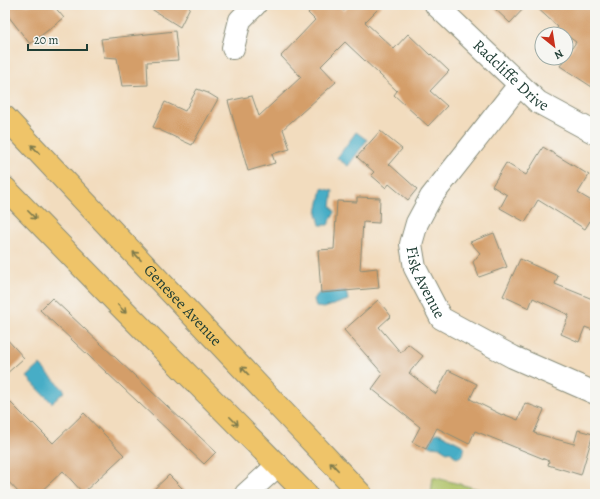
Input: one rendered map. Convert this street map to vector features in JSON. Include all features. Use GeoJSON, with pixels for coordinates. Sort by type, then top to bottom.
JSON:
{"type":"FeatureCollection","features":[{"type":"Feature","properties":{"kind":"main road","name":"Genesee Avenue"},"geometry":{"type":"LineString","coordinates":[[5,117],[361,494]]}},
{"type":"Feature","properties":{"kind":"main road"},"geometry":{"type":"LineString","coordinates":[[5,188],[120,307],[306,494]]}},
{"type":"Feature","properties":{"kind":"street"},"geometry":{"type":"LineString","coordinates":[[233,48],[240,20],[255,5]]}},
{"type":"Feature","properties":{"kind":"street","name":"Radcliffe Drive"},"geometry":{"type":"LineString","coordinates":[[436,5],[538,102],[595,133]]}},
{"type":"Feature","properties":{"kind":"street","name":"Fisk Avenue"},"geometry":{"type":"LineString","coordinates":[[519,85],[431,197],[417,222],[411,244],[415,268],[441,318],[512,357],[595,394]]}},
{"type":"Feature","properties":{"kind":"street"},"geometry":{"type":"LineString","coordinates":[[246,494],[278,465]]}},
{"type":"Feature","properties":{"kind":"green space"},"geometry":{"type":"Polygon","coordinates":[[[433,477],[497,494],[431,494],[433,477]]]}},
{"type":"Feature","properties":{"kind":"water"},"geometry":{"type":"Polygon","coordinates":[[[356,132],[367,140],[348,166],[337,158],[356,132]]]}},
{"type":"Feature","properties":{"kind":"water"},"geometry":{"type":"Polygon","coordinates":[[[322,188],[333,191],[331,206],[335,212],[328,225],[320,225],[317,213],[322,188]]]}},
{"type":"Feature","properties":{"kind":"water"},"geometry":{"type":"Polygon","coordinates":[[[346,291],[348,300],[324,308],[316,307],[314,299],[319,293],[346,291]]]}},
{"type":"Feature","properties":{"kind":"water"},"geometry":{"type":"Polygon","coordinates":[[[40,365],[65,391],[52,403],[27,377],[40,365]]]}},
{"type":"Feature","properties":{"kind":"water"},"geometry":{"type":"Polygon","coordinates":[[[439,433],[464,446],[463,455],[457,458],[449,451],[447,452],[441,447],[429,446],[435,434],[439,433]]]}},
{"type":"Feature","properties":{"kind":"building"},"geometry":{"type":"Polygon","coordinates":[[[5,5],[53,5],[64,18],[30,44],[5,12],[5,5]]]}},
{"type":"Feature","properties":{"kind":"building"},"geometry":{"type":"Polygon","coordinates":[[[145,5],[191,5],[180,27],[145,5]]]}},
{"type":"Feature","properties":{"kind":"building"},"geometry":{"type":"Polygon","coordinates":[[[316,5],[337,5],[344,11],[350,5],[382,5],[365,22],[394,49],[408,34],[449,71],[430,91],[447,106],[428,126],[394,95],[397,91],[345,42],[321,66],[336,82],[283,129],[290,149],[272,154],[275,163],[248,171],[228,101],[252,96],[259,116],[301,77],[281,56],[315,20],[308,13],[316,5]]]}},
{"type":"Feature","properties":{"kind":"building"},"geometry":{"type":"Polygon","coordinates":[[[491,5],[527,5],[510,23],[491,5]]]}},
{"type":"Feature","properties":{"kind":"building"},"geometry":{"type":"Polygon","coordinates":[[[534,5],[595,5],[595,89],[560,66],[574,66],[574,45],[576,42],[574,41],[574,26],[557,26],[534,5]]]}},
{"type":"Feature","properties":{"kind":"building"},"geometry":{"type":"Polygon","coordinates":[[[175,31],[178,60],[147,62],[148,85],[122,86],[117,58],[104,57],[101,39],[175,31]]]}},
{"type":"Feature","properties":{"kind":"building"},"geometry":{"type":"Polygon","coordinates":[[[197,89],[218,99],[192,145],[153,127],[165,102],[185,111],[197,89]]]}},
{"type":"Feature","properties":{"kind":"building"},"geometry":{"type":"Polygon","coordinates":[[[380,131],[402,149],[389,164],[417,189],[408,200],[389,184],[386,188],[371,175],[374,172],[357,157],[380,131]]]}},
{"type":"Feature","properties":{"kind":"building"},"geometry":{"type":"Polygon","coordinates":[[[543,147],[589,175],[578,193],[595,203],[595,213],[585,229],[538,200],[525,222],[500,208],[507,195],[492,186],[506,163],[526,175],[543,147]]]}},
{"type":"Feature","properties":{"kind":"building"},"geometry":{"type":"Polygon","coordinates":[[[357,197],[380,198],[379,223],[363,222],[360,270],[377,268],[379,288],[321,293],[318,250],[334,249],[337,201],[357,202],[357,197]]]}},
{"type":"Feature","properties":{"kind":"building"},"geometry":{"type":"Polygon","coordinates":[[[494,233],[507,267],[479,277],[473,262],[480,253],[470,242],[494,233]]]}},
{"type":"Feature","properties":{"kind":"building"},"geometry":{"type":"Polygon","coordinates":[[[520,259],[558,276],[555,284],[595,300],[595,331],[585,327],[579,342],[561,334],[569,315],[533,298],[529,308],[503,296],[520,259]]]}},
{"type":"Feature","properties":{"kind":"building"},"geometry":{"type":"Polygon","coordinates":[[[52,298],[216,452],[204,464],[40,310],[52,298]]]}},
{"type":"Feature","properties":{"kind":"building"},"geometry":{"type":"Polygon","coordinates":[[[378,300],[391,316],[379,327],[401,353],[408,344],[423,356],[409,373],[436,394],[448,370],[477,384],[470,399],[502,415],[503,414],[518,420],[525,403],[544,410],[534,433],[574,444],[578,430],[593,434],[581,475],[548,465],[549,461],[475,431],[469,444],[437,428],[426,449],[412,442],[420,427],[372,389],[383,374],[344,330],[378,300]]]}},
{"type":"Feature","properties":{"kind":"building"},"geometry":{"type":"Polygon","coordinates":[[[5,337],[24,358],[5,375],[5,337]]]}},
{"type":"Feature","properties":{"kind":"building"},"geometry":{"type":"Polygon","coordinates":[[[5,397],[53,443],[84,413],[124,455],[83,493],[63,471],[38,494],[20,494],[5,478],[5,397]]]}},
{"type":"Feature","properties":{"kind":"building"},"geometry":{"type":"Polygon","coordinates":[[[169,475],[188,494],[149,494],[169,475]]]}}]}
